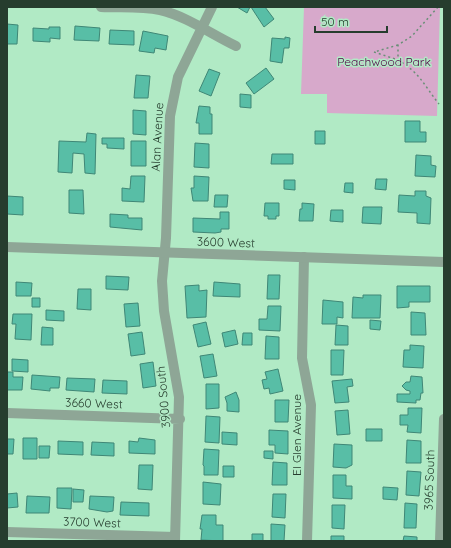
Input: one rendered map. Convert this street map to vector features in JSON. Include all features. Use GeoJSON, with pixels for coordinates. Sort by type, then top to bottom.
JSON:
{"type":"FeatureCollection","features":[{"type":"Feature","properties":{"kind":"street"},"geometry":{"type":"LineString","coordinates":[[101,7],[158,10],[179,17],[236,46]]}},
{"type":"Feature","properties":{"kind":"street","name":"Alan Avenue"},"geometry":{"type":"LineString","coordinates":[[164,253],[171,103],[180,71],[212,7]]}},
{"type":"Feature","properties":{"kind":"street","name":"3600 West"},"geometry":{"type":"LineString","coordinates":[[7,247],[444,262]]}},
{"type":"Feature","properties":{"kind":"street","name":"3900 South"},"geometry":{"type":"LineString","coordinates":[[164,253],[162,281],[164,311],[179,397],[180,419],[175,539]]}},
{"type":"Feature","properties":{"kind":"street","name":"El Glen Avenue"},"geometry":{"type":"LineString","coordinates":[[304,257],[302,358],[311,405],[307,541]]}},
{"type":"Feature","properties":{"kind":"street","name":"3660 West"},"geometry":{"type":"LineString","coordinates":[[7,413],[180,419]]}},
{"type":"Feature","properties":{"kind":"street","name":"3965 South"},"geometry":{"type":"LineString","coordinates":[[440,541],[444,419]]}},
{"type":"Feature","properties":{"kind":"street","name":"3700 West"},"geometry":{"type":"LineString","coordinates":[[7,532],[67,537],[175,539]]}},
{"type":"Feature","properties":{"kind":"path"},"geometry":{"type":"LineString","coordinates":[[438,7],[420,28],[398,45],[374,52],[398,60],[414,70],[439,104]]}},
{"type":"Feature","properties":{"kind":"path"},"geometry":{"type":"LineString","coordinates":[[398,45],[398,60]]}},
{"type":"Feature","properties":{"kind":"green space","name":"Peachwood Park"},"geometry":{"type":"Polygon","coordinates":[[[304,7],[440,7],[437,116],[327,113],[327,94],[301,94],[304,7]]]}},
{"type":"Feature","properties":{"kind":"building"},"geometry":{"type":"Polygon","coordinates":[[[237,7],[250,7],[247,13],[237,7]]]}},
{"type":"Feature","properties":{"kind":"building"},"geometry":{"type":"Polygon","coordinates":[[[251,7],[265,7],[274,19],[264,27],[251,7]]]}},
{"type":"Feature","properties":{"kind":"building"},"geometry":{"type":"Polygon","coordinates":[[[7,24],[18,25],[17,44],[7,44],[7,24]]]}},
{"type":"Feature","properties":{"kind":"building"},"geometry":{"type":"Polygon","coordinates":[[[75,26],[100,28],[99,41],[74,40],[75,26]]]}},
{"type":"Feature","properties":{"kind":"building"},"geometry":{"type":"Polygon","coordinates":[[[49,27],[60,27],[60,39],[50,38],[50,42],[33,41],[33,28],[49,29],[49,27]]]}},
{"type":"Feature","properties":{"kind":"building"},"geometry":{"type":"Polygon","coordinates":[[[110,30],[134,31],[134,45],[109,44],[110,30]]]}},
{"type":"Feature","properties":{"kind":"building"},"geometry":{"type":"Polygon","coordinates":[[[143,31],[168,36],[166,50],[155,48],[154,53],[139,51],[143,31]]]}},
{"type":"Feature","properties":{"kind":"building"},"geometry":{"type":"Polygon","coordinates":[[[285,37],[290,38],[289,48],[284,48],[282,63],[270,61],[272,38],[285,39],[285,37]]]}},
{"type":"Feature","properties":{"kind":"building"},"geometry":{"type":"Polygon","coordinates":[[[266,68],[274,79],[254,94],[246,83],[266,68]]]}},
{"type":"Feature","properties":{"kind":"building"},"geometry":{"type":"Polygon","coordinates":[[[209,69],[220,73],[211,96],[199,91],[209,69]]]}},
{"type":"Feature","properties":{"kind":"building"},"geometry":{"type":"Polygon","coordinates":[[[136,75],[150,76],[148,98],[134,98],[136,75]]]}},
{"type":"Feature","properties":{"kind":"building"},"geometry":{"type":"Polygon","coordinates":[[[240,94],[251,95],[251,108],[240,107],[240,94]]]}},
{"type":"Feature","properties":{"kind":"building"},"geometry":{"type":"Polygon","coordinates":[[[199,106],[210,107],[210,114],[212,114],[212,134],[199,134],[199,123],[196,123],[199,106]]]}},
{"type":"Feature","properties":{"kind":"building"},"geometry":{"type":"Polygon","coordinates":[[[133,110],[146,111],[146,135],[133,134],[133,110]]]}},
{"type":"Feature","properties":{"kind":"building"},"geometry":{"type":"Polygon","coordinates":[[[405,121],[420,121],[420,132],[426,132],[426,142],[405,142],[405,121]]]}},
{"type":"Feature","properties":{"kind":"building"},"geometry":{"type":"Polygon","coordinates":[[[315,131],[325,131],[325,144],[315,144],[315,131]]]}},
{"type":"Feature","properties":{"kind":"building"},"geometry":{"type":"Polygon","coordinates":[[[87,133],[96,134],[95,174],[85,173],[84,154],[73,153],[72,173],[58,172],[59,141],[86,142],[87,133]]]}},
{"type":"Feature","properties":{"kind":"building"},"geometry":{"type":"Polygon","coordinates":[[[102,138],[124,138],[124,149],[107,148],[107,144],[102,144],[102,138]]]}},
{"type":"Feature","properties":{"kind":"building"},"geometry":{"type":"Polygon","coordinates":[[[131,141],[146,141],[146,166],[131,166],[131,141]]]}},
{"type":"Feature","properties":{"kind":"building"},"geometry":{"type":"Polygon","coordinates":[[[195,143],[209,144],[209,168],[194,167],[195,143]]]}},
{"type":"Feature","properties":{"kind":"building"},"geometry":{"type":"Polygon","coordinates":[[[272,154],[293,154],[293,164],[271,164],[272,154]]]}},
{"type":"Feature","properties":{"kind":"building"},"geometry":{"type":"Polygon","coordinates":[[[416,155],[431,156],[431,165],[436,166],[435,177],[415,176],[416,155]]]}},
{"type":"Feature","properties":{"kind":"building"},"geometry":{"type":"Polygon","coordinates":[[[131,176],[145,176],[144,202],[122,201],[122,188],[130,189],[131,176]]]}},
{"type":"Feature","properties":{"kind":"building"},"geometry":{"type":"Polygon","coordinates":[[[194,176],[209,177],[208,201],[193,201],[191,188],[194,188],[194,176]]]}},
{"type":"Feature","properties":{"kind":"building"},"geometry":{"type":"Polygon","coordinates":[[[376,179],[387,179],[386,190],[375,189],[376,179]]]}},
{"type":"Feature","properties":{"kind":"building"},"geometry":{"type":"Polygon","coordinates":[[[284,180],[295,180],[295,190],[284,189],[284,180]]]}},
{"type":"Feature","properties":{"kind":"building"},"geometry":{"type":"Polygon","coordinates":[[[345,183],[353,183],[353,193],[344,192],[345,183]]]}},
{"type":"Feature","properties":{"kind":"building"},"geometry":{"type":"Polygon","coordinates":[[[69,190],[83,190],[84,214],[69,213],[69,190]]]}},
{"type":"Feature","properties":{"kind":"building"},"geometry":{"type":"Polygon","coordinates":[[[415,191],[426,191],[426,196],[431,198],[430,224],[417,223],[417,213],[398,212],[399,195],[415,196],[415,191]]]}},
{"type":"Feature","properties":{"kind":"building"},"geometry":{"type":"Polygon","coordinates":[[[215,195],[228,195],[227,207],[214,207],[215,195]]]}},
{"type":"Feature","properties":{"kind":"building"},"geometry":{"type":"Polygon","coordinates":[[[7,196],[23,197],[23,215],[7,214],[7,196]]]}},
{"type":"Feature","properties":{"kind":"building"},"geometry":{"type":"Polygon","coordinates":[[[265,203],[279,203],[279,216],[276,216],[276,219],[268,219],[268,216],[264,216],[265,203]]]}},
{"type":"Feature","properties":{"kind":"building"},"geometry":{"type":"Polygon","coordinates":[[[302,203],[314,204],[313,221],[299,221],[302,203]]]}},
{"type":"Feature","properties":{"kind":"building"},"geometry":{"type":"Polygon","coordinates":[[[363,207],[382,207],[381,224],[362,223],[363,207]]]}},
{"type":"Feature","properties":{"kind":"building"},"geometry":{"type":"Polygon","coordinates":[[[331,210],[343,210],[343,222],[330,221],[331,210]]]}},
{"type":"Feature","properties":{"kind":"building"},"geometry":{"type":"Polygon","coordinates":[[[220,212],[229,212],[229,229],[221,229],[221,232],[215,233],[193,232],[193,218],[220,219],[220,212]]]}},
{"type":"Feature","properties":{"kind":"building"},"geometry":{"type":"Polygon","coordinates":[[[110,214],[128,215],[128,218],[142,218],[142,230],[110,227],[110,214]]]}},
{"type":"Feature","properties":{"kind":"building"},"geometry":{"type":"Polygon","coordinates":[[[268,275],[280,275],[279,299],[267,299],[268,275]]]}},
{"type":"Feature","properties":{"kind":"building"},"geometry":{"type":"Polygon","coordinates":[[[106,276],[129,277],[128,290],[106,289],[106,276]]]}},
{"type":"Feature","properties":{"kind":"building"},"geometry":{"type":"Polygon","coordinates":[[[16,282],[32,283],[31,296],[16,296],[16,282]]]}},
{"type":"Feature","properties":{"kind":"building"},"geometry":{"type":"Polygon","coordinates":[[[214,282],[240,284],[240,297],[213,296],[214,282]]]}},
{"type":"Feature","properties":{"kind":"building"},"geometry":{"type":"Polygon","coordinates":[[[199,285],[199,291],[207,290],[206,317],[187,318],[185,286],[199,285]]]}},
{"type":"Feature","properties":{"kind":"building"},"geometry":{"type":"Polygon","coordinates":[[[397,286],[430,286],[430,302],[409,302],[409,307],[397,308],[397,286]]]}},
{"type":"Feature","properties":{"kind":"building"},"geometry":{"type":"Polygon","coordinates":[[[78,289],[91,289],[91,310],[77,309],[78,289]]]}},
{"type":"Feature","properties":{"kind":"building"},"geometry":{"type":"Polygon","coordinates":[[[363,295],[381,295],[380,318],[352,318],[353,297],[363,298],[363,295]]]}},
{"type":"Feature","properties":{"kind":"building"},"geometry":{"type":"Polygon","coordinates":[[[32,298],[40,298],[40,307],[32,307],[32,298]]]}},
{"type":"Feature","properties":{"kind":"building"},"geometry":{"type":"Polygon","coordinates":[[[323,300],[343,302],[343,318],[337,317],[337,324],[322,324],[323,300]]]}},
{"type":"Feature","properties":{"kind":"building"},"geometry":{"type":"Polygon","coordinates":[[[138,303],[140,326],[126,327],[124,304],[138,303]]]}},
{"type":"Feature","properties":{"kind":"building"},"geometry":{"type":"Polygon","coordinates":[[[268,306],[281,306],[280,331],[259,330],[259,319],[267,319],[268,306]]]}},
{"type":"Feature","properties":{"kind":"building"},"geometry":{"type":"Polygon","coordinates":[[[46,310],[64,311],[64,321],[46,320],[46,310]]]}},
{"type":"Feature","properties":{"kind":"building"},"geometry":{"type":"Polygon","coordinates":[[[411,312],[425,313],[426,335],[411,335],[411,312]]]}},
{"type":"Feature","properties":{"kind":"building"},"geometry":{"type":"Polygon","coordinates":[[[13,314],[32,314],[31,340],[15,339],[16,324],[12,324],[13,314]]]}},
{"type":"Feature","properties":{"kind":"building"},"geometry":{"type":"Polygon","coordinates":[[[370,320],[381,321],[380,330],[370,329],[370,320]]]}},
{"type":"Feature","properties":{"kind":"building"},"geometry":{"type":"Polygon","coordinates":[[[206,322],[211,344],[198,347],[193,325],[206,322]]]}},
{"type":"Feature","properties":{"kind":"building"},"geometry":{"type":"Polygon","coordinates":[[[336,325],[348,326],[348,345],[335,345],[336,325]]]}},
{"type":"Feature","properties":{"kind":"building"},"geometry":{"type":"Polygon","coordinates":[[[42,327],[53,328],[53,345],[41,345],[42,327]]]}},
{"type":"Feature","properties":{"kind":"building"},"geometry":{"type":"Polygon","coordinates":[[[235,330],[238,344],[225,347],[222,333],[235,330]]]}},
{"type":"Feature","properties":{"kind":"building"},"geometry":{"type":"Polygon","coordinates":[[[142,332],[145,354],[131,356],[128,334],[142,332]]]}},
{"type":"Feature","properties":{"kind":"building"},"geometry":{"type":"Polygon","coordinates":[[[243,333],[252,333],[252,345],[242,345],[243,333]]]}},
{"type":"Feature","properties":{"kind":"building"},"geometry":{"type":"Polygon","coordinates":[[[266,336],[279,337],[279,359],[265,359],[266,336]]]}},
{"type":"Feature","properties":{"kind":"building"},"geometry":{"type":"Polygon","coordinates":[[[410,345],[424,346],[423,368],[403,367],[404,350],[410,350],[410,345]]]}},
{"type":"Feature","properties":{"kind":"building"},"geometry":{"type":"Polygon","coordinates":[[[331,350],[344,350],[343,375],[331,375],[331,350]]]}},
{"type":"Feature","properties":{"kind":"building"},"geometry":{"type":"Polygon","coordinates":[[[213,354],[217,376],[204,378],[200,356],[213,354]]]}},
{"type":"Feature","properties":{"kind":"building"},"geometry":{"type":"Polygon","coordinates":[[[12,359],[28,360],[28,372],[12,371],[12,359]]]}},
{"type":"Feature","properties":{"kind":"building"},"geometry":{"type":"Polygon","coordinates":[[[153,362],[156,386],[143,388],[140,364],[153,362]]]}},
{"type":"Feature","properties":{"kind":"building"},"geometry":{"type":"Polygon","coordinates":[[[278,369],[283,391],[270,394],[269,388],[264,389],[262,380],[267,379],[265,372],[278,369]]]}},
{"type":"Feature","properties":{"kind":"building"},"geometry":{"type":"Polygon","coordinates":[[[7,372],[13,372],[13,377],[23,377],[22,390],[7,390],[7,372]]]}},
{"type":"Feature","properties":{"kind":"building"},"geometry":{"type":"Polygon","coordinates":[[[32,375],[60,377],[59,388],[50,388],[50,391],[31,389],[32,375]]]}},
{"type":"Feature","properties":{"kind":"building"},"geometry":{"type":"Polygon","coordinates":[[[411,376],[422,377],[423,393],[421,393],[420,400],[416,400],[416,403],[397,402],[397,394],[410,394],[410,391],[406,390],[402,386],[406,382],[410,382],[411,376]]]}},
{"type":"Feature","properties":{"kind":"building"},"geometry":{"type":"Polygon","coordinates":[[[67,378],[95,379],[94,392],[66,390],[67,378]]]}},
{"type":"Feature","properties":{"kind":"building"},"geometry":{"type":"Polygon","coordinates":[[[352,379],[353,386],[347,387],[349,402],[335,403],[332,381],[352,379]]]}},
{"type":"Feature","properties":{"kind":"building"},"geometry":{"type":"Polygon","coordinates":[[[103,380],[127,381],[127,394],[102,393],[103,380]]]}},
{"type":"Feature","properties":{"kind":"building"},"geometry":{"type":"Polygon","coordinates":[[[206,384],[219,384],[219,408],[206,409],[206,384]]]}},
{"type":"Feature","properties":{"kind":"building"},"geometry":{"type":"Polygon","coordinates":[[[236,392],[239,400],[239,412],[227,411],[225,397],[236,392]]]}},
{"type":"Feature","properties":{"kind":"building"},"geometry":{"type":"Polygon","coordinates":[[[275,400],[289,400],[288,422],[275,422],[275,400]]]}},
{"type":"Feature","properties":{"kind":"building"},"geometry":{"type":"Polygon","coordinates":[[[408,408],[422,408],[421,433],[407,432],[408,425],[400,425],[400,415],[408,415],[408,408]]]}},
{"type":"Feature","properties":{"kind":"building"},"geometry":{"type":"Polygon","coordinates":[[[348,410],[350,434],[337,435],[335,411],[348,410]]]}},
{"type":"Feature","properties":{"kind":"building"},"geometry":{"type":"Polygon","coordinates":[[[206,416],[220,417],[219,443],[205,442],[206,416]]]}},
{"type":"Feature","properties":{"kind":"building"},"geometry":{"type":"Polygon","coordinates":[[[366,429],[382,429],[382,441],[366,441],[366,429]]]}},
{"type":"Feature","properties":{"kind":"building"},"geometry":{"type":"Polygon","coordinates":[[[269,430],[288,431],[288,454],[275,453],[275,445],[269,445],[269,430]]]}},
{"type":"Feature","properties":{"kind":"building"},"geometry":{"type":"Polygon","coordinates":[[[222,432],[237,433],[237,445],[222,444],[222,432]]]}},
{"type":"Feature","properties":{"kind":"building"},"geometry":{"type":"Polygon","coordinates":[[[23,438],[37,438],[37,459],[23,459],[23,438]]]}},
{"type":"Feature","properties":{"kind":"building"},"geometry":{"type":"Polygon","coordinates":[[[139,438],[155,440],[155,454],[129,453],[129,441],[138,442],[139,438]]]}},
{"type":"Feature","properties":{"kind":"building"},"geometry":{"type":"Polygon","coordinates":[[[7,439],[14,439],[13,454],[7,454],[7,439]]]}},
{"type":"Feature","properties":{"kind":"building"},"geometry":{"type":"Polygon","coordinates":[[[407,440],[421,441],[421,463],[406,463],[407,440]]]}},
{"type":"Feature","properties":{"kind":"building"},"geometry":{"type":"Polygon","coordinates":[[[58,441],[83,442],[83,455],[58,454],[58,441]]]}},
{"type":"Feature","properties":{"kind":"building"},"geometry":{"type":"Polygon","coordinates":[[[92,442],[114,443],[114,456],[91,455],[92,442]]]}},
{"type":"Feature","properties":{"kind":"building"},"geometry":{"type":"Polygon","coordinates":[[[334,444],[352,445],[352,465],[346,468],[333,467],[334,444]]]}},
{"type":"Feature","properties":{"kind":"building"},"geometry":{"type":"Polygon","coordinates":[[[39,446],[50,446],[49,458],[39,458],[39,446]]]}},
{"type":"Feature","properties":{"kind":"building"},"geometry":{"type":"Polygon","coordinates":[[[204,449],[219,450],[218,475],[204,475],[204,449]]]}},
{"type":"Feature","properties":{"kind":"building"},"geometry":{"type":"Polygon","coordinates":[[[264,451],[273,451],[273,459],[264,458],[264,451]]]}},
{"type":"Feature","properties":{"kind":"building"},"geometry":{"type":"Polygon","coordinates":[[[273,462],[287,463],[287,485],[272,485],[273,462]]]}},
{"type":"Feature","properties":{"kind":"building"},"geometry":{"type":"Polygon","coordinates":[[[139,465],[153,465],[152,490],[138,489],[139,465]]]}},
{"type":"Feature","properties":{"kind":"building"},"geometry":{"type":"Polygon","coordinates":[[[223,466],[234,466],[234,477],[223,477],[223,466]]]}},
{"type":"Feature","properties":{"kind":"building"},"geometry":{"type":"Polygon","coordinates":[[[407,471],[421,472],[419,496],[406,495],[407,471]]]}},
{"type":"Feature","properties":{"kind":"building"},"geometry":{"type":"Polygon","coordinates":[[[333,475],[346,475],[346,486],[352,486],[352,499],[333,498],[333,475]]]}},
{"type":"Feature","properties":{"kind":"building"},"geometry":{"type":"Polygon","coordinates":[[[203,482],[221,484],[220,505],[203,504],[203,482]]]}},
{"type":"Feature","properties":{"kind":"building"},"geometry":{"type":"Polygon","coordinates":[[[383,487],[398,488],[397,500],[383,499],[383,487]]]}},
{"type":"Feature","properties":{"kind":"building"},"geometry":{"type":"Polygon","coordinates":[[[57,488],[72,488],[71,509],[57,508],[57,488]]]}},
{"type":"Feature","properties":{"kind":"building"},"geometry":{"type":"Polygon","coordinates":[[[73,489],[84,490],[83,502],[73,502],[73,489]]]}},
{"type":"Feature","properties":{"kind":"building"},"geometry":{"type":"Polygon","coordinates":[[[17,493],[18,507],[7,508],[7,494],[17,493]]]}},
{"type":"Feature","properties":{"kind":"building"},"geometry":{"type":"Polygon","coordinates":[[[273,494],[286,494],[285,518],[272,517],[273,494]]]}},
{"type":"Feature","properties":{"kind":"building"},"geometry":{"type":"Polygon","coordinates":[[[27,496],[50,497],[49,513],[26,513],[27,496]]]}},
{"type":"Feature","properties":{"kind":"building"},"geometry":{"type":"Polygon","coordinates":[[[90,496],[114,497],[113,511],[107,512],[89,509],[90,496]]]}},
{"type":"Feature","properties":{"kind":"building"},"geometry":{"type":"Polygon","coordinates":[[[121,502],[149,503],[149,516],[120,515],[121,502]]]}},
{"type":"Feature","properties":{"kind":"building"},"geometry":{"type":"Polygon","coordinates":[[[405,503],[417,504],[416,528],[404,528],[405,503]]]}},
{"type":"Feature","properties":{"kind":"building"},"geometry":{"type":"Polygon","coordinates":[[[332,505],[345,505],[344,529],[332,528],[332,505]]]}},
{"type":"Feature","properties":{"kind":"building"},"geometry":{"type":"Polygon","coordinates":[[[202,515],[216,515],[216,525],[223,525],[223,541],[201,540],[202,529],[200,529],[202,515]]]}},
{"type":"Feature","properties":{"kind":"building"},"geometry":{"type":"Polygon","coordinates":[[[271,524],[285,525],[284,541],[271,541],[271,524]]]}},
{"type":"Feature","properties":{"kind":"building"},"geometry":{"type":"Polygon","coordinates":[[[252,534],[263,534],[263,541],[252,541],[252,534]]]}},
{"type":"Feature","properties":{"kind":"building"},"geometry":{"type":"Polygon","coordinates":[[[331,536],[344,536],[344,541],[331,541],[331,536]]]}},
{"type":"Feature","properties":{"kind":"building"},"geometry":{"type":"Polygon","coordinates":[[[404,536],[417,537],[417,541],[403,541],[404,536]]]}}]}
